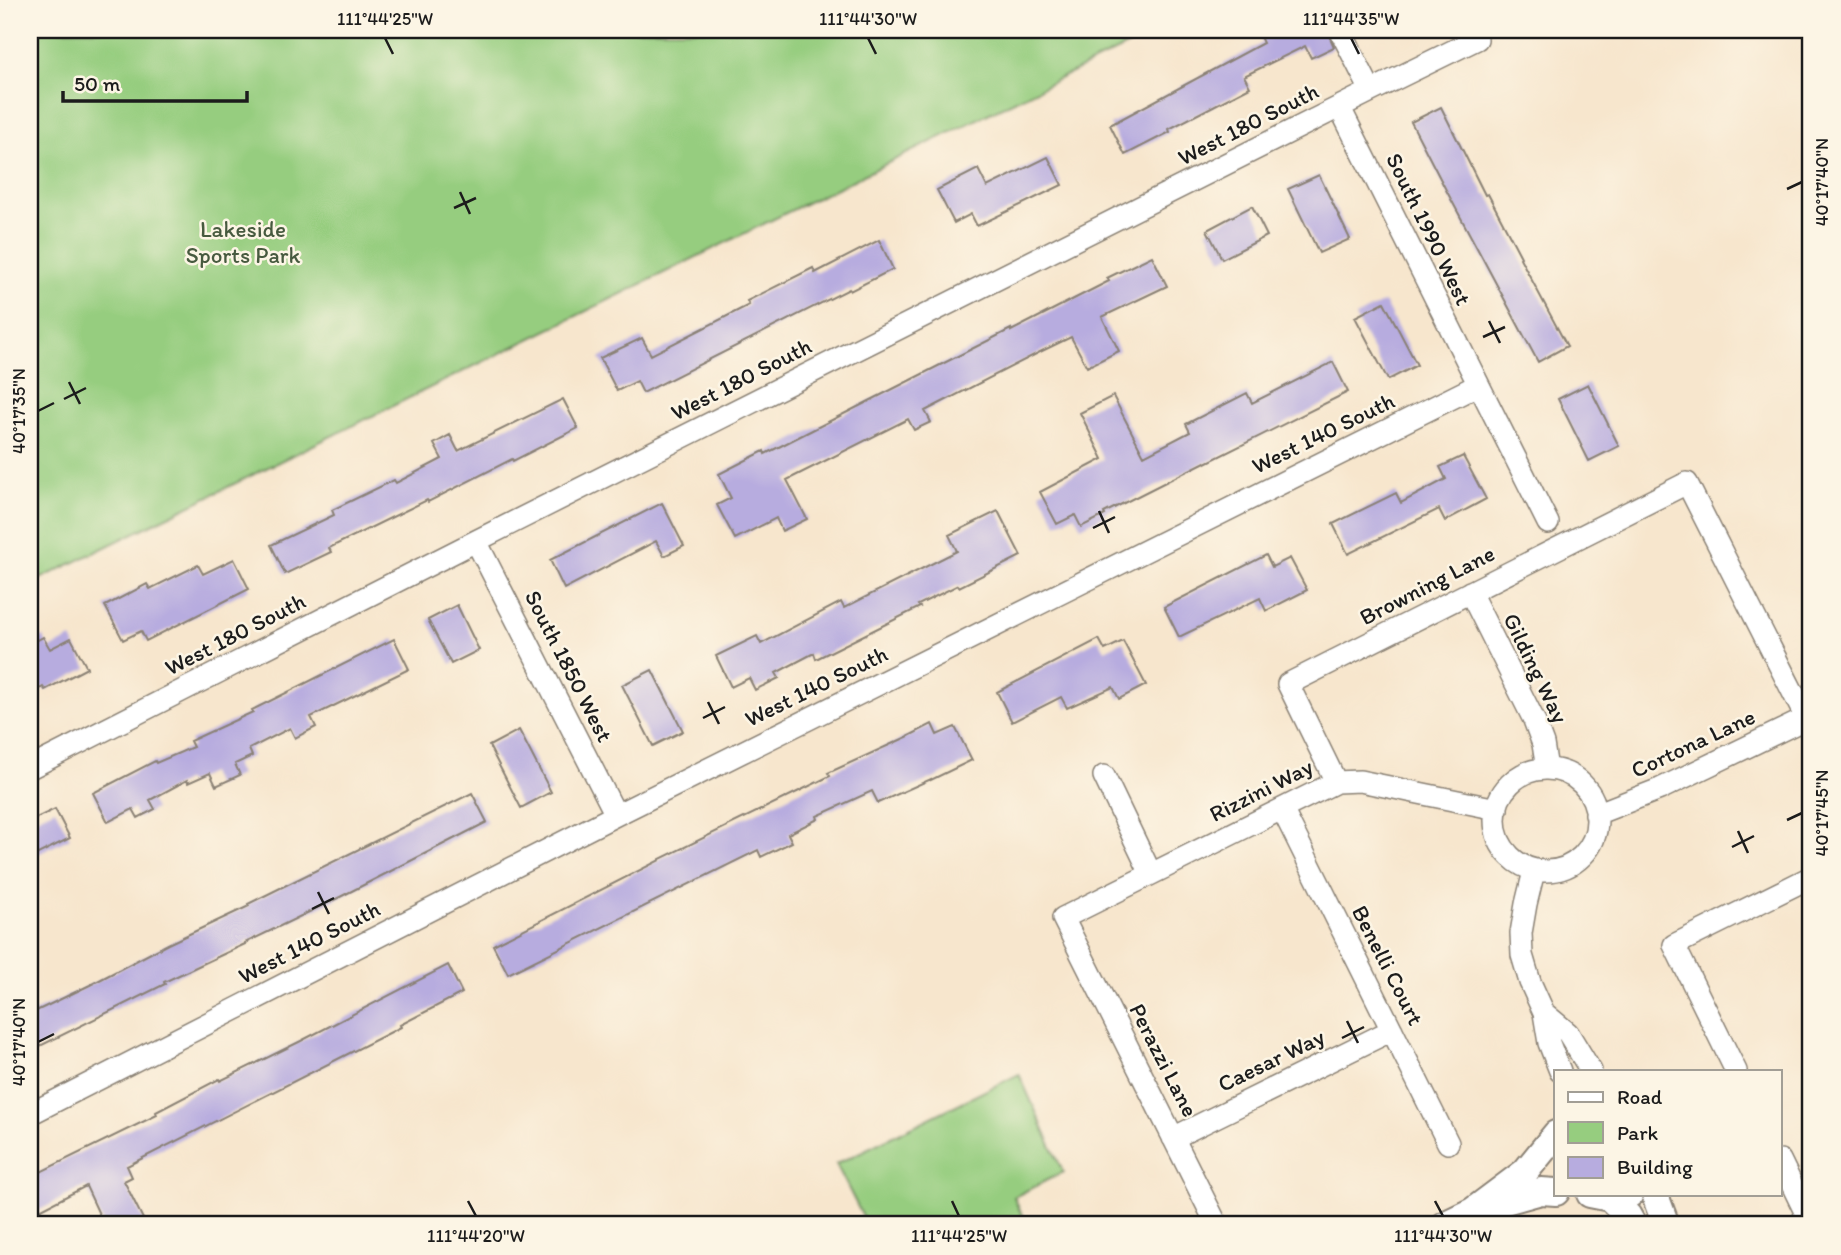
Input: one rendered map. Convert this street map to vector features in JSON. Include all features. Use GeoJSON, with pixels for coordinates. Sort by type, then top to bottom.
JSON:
{"type":"FeatureCollection","features":[{"type":"Feature","properties":{"kind":"street"},"geometry":{"type":"LineString","coordinates":[[1340,30],[1371,91]]}},
{"type":"Feature","properties":{"kind":"street","name":"West 180 South"},"geometry":{"type":"LineString","coordinates":[[30,768],[1477,39]]}},
{"type":"Feature","properties":{"kind":"street","name":"South 1990 West"},"geometry":{"type":"LineString","coordinates":[[1340,108],[1548,523]]}},
{"type":"Feature","properties":{"kind":"street","name":"West 140 South"},"geometry":{"type":"LineString","coordinates":[[30,1114],[616,815],[1478,386]]}},
{"type":"Feature","properties":{"kind":"street","name":"Browning Lane"},"geometry":{"type":"LineString","coordinates":[[1336,782],[1288,684],[1687,483],[1809,717]]}},
{"type":"Feature","properties":{"kind":"street","name":"South 1850 West"},"geometry":{"type":"LineString","coordinates":[[476,541],[616,815]]}},
{"type":"Feature","properties":{"kind":"street","name":"Gilding Way"},"geometry":{"type":"LineString","coordinates":[[1470,592],[1534,720],[1543,744],[1547,769]]}},
{"type":"Feature","properties":{"kind":"street","name":"Cortona Lane"},"geometry":{"type":"LineString","coordinates":[[1596,814],[1660,789],[1809,717]]}},
{"type":"Feature","properties":{"kind":"street"},"geometry":{"type":"LineString","coordinates":[[1547,769],[1576,779],[1587,789],[1594,803],[1595,832],[1589,846],[1579,858],[1552,870],[1534,870],[1510,856],[1501,844],[1496,830],[1495,814],[1507,787],[1518,777],[1547,769]]}},
{"type":"Feature","properties":{"kind":"street"},"geometry":{"type":"LineString","coordinates":[[1104,776],[1151,874]]}},
{"type":"Feature","properties":{"kind":"street","name":"Rizzini Way"},"geometry":{"type":"LineString","coordinates":[[1063,918],[1336,782],[1360,781],[1497,809]]}},
{"type":"Feature","properties":{"kind":"street","name":"Benelli Court"},"geometry":{"type":"LineString","coordinates":[[1282,809],[1448,1143]]}},
{"type":"Feature","properties":{"kind":"street"},"geometry":{"type":"LineString","coordinates":[[1534,870],[1521,933],[1522,955],[1544,1013],[1549,1043],[1560,1070]]}},
{"type":"Feature","properties":{"kind":"street"},"geometry":{"type":"LineString","coordinates":[[1736,1070],[1674,945],[1811,877]]}},
{"type":"Feature","properties":{"kind":"street","name":"Perazzi Lane"},"geometry":{"type":"LineString","coordinates":[[1063,918],[1217,1225]]}},
{"type":"Feature","properties":{"kind":"street"},"geometry":{"type":"LineString","coordinates":[[1544,1013],[1568,1033],[1590,1070]]}},
{"type":"Feature","properties":{"kind":"street","name":"Caesar Way"},"geometry":{"type":"LineString","coordinates":[[1173,1138],[1392,1030]]}},
{"type":"Feature","properties":{"kind":"street"},"geometry":{"type":"LineString","coordinates":[[1473,1211],[1525,1172],[1554,1136]]}},
{"type":"Feature","properties":{"kind":"street"},"geometry":{"type":"LineString","coordinates":[[1782,1162],[1802,1183],[1811,1224]]}},
{"type":"Feature","properties":{"kind":"street"},"geometry":{"type":"LineString","coordinates":[[1444,1225],[1473,1211],[1541,1191],[1554,1192]]}},
{"type":"Feature","properties":{"kind":"street"},"geometry":{"type":"LineString","coordinates":[[1602,1196],[1628,1216],[1633,1225]]}},
{"type":"Feature","properties":{"kind":"street"},"geometry":{"type":"LineString","coordinates":[[1656,1196],[1666,1225]]}},
{"type":"Feature","properties":{"kind":"green space","name":"Lakeside Sports Park"},"geometry":{"type":"Polygon","coordinates":[[[30,30],[1159,30],[30,584],[30,30]]]}},
{"type":"Feature","properties":{"kind":"green space"},"geometry":{"type":"Polygon","coordinates":[[[1019,1074],[1063,1172],[1014,1197],[1026,1225],[867,1225],[836,1164],[1019,1074]]]}},
{"type":"Feature","properties":{"kind":"building"},"geometry":{"type":"Polygon","coordinates":[[[1257,30],[1327,30],[1334,47],[1311,58],[1305,46],[1244,76],[1250,87],[1125,155],[1110,125],[1263,43],[1257,30]]]}},
{"type":"Feature","properties":{"kind":"building"},"geometry":{"type":"Polygon","coordinates":[[[1441,107],[1485,195],[1488,194],[1567,346],[1538,362],[1411,122],[1441,107]]]}},
{"type":"Feature","properties":{"kind":"building"},"geometry":{"type":"Polygon","coordinates":[[[1048,157],[1062,185],[977,226],[971,214],[954,223],[937,190],[978,169],[987,187],[1048,157]]]}},
{"type":"Feature","properties":{"kind":"building"},"geometry":{"type":"Polygon","coordinates":[[[1319,175],[1350,239],[1319,253],[1288,189],[1319,175]]]}},
{"type":"Feature","properties":{"kind":"building"},"geometry":{"type":"Polygon","coordinates":[[[1252,206],[1267,236],[1222,259],[1207,230],[1252,206]]]}},
{"type":"Feature","properties":{"kind":"building"},"geometry":{"type":"Polygon","coordinates":[[[879,240],[893,269],[643,393],[637,381],[617,391],[600,358],[642,338],[651,355],[749,305],[747,301],[813,268],[815,273],[879,240]]]}},
{"type":"Feature","properties":{"kind":"building"},"geometry":{"type":"Polygon","coordinates":[[[1152,256],[1167,286],[1102,317],[1119,351],[1087,367],[1071,337],[1042,351],[925,411],[931,422],[914,430],[908,419],[787,480],[807,519],[782,531],[776,518],[735,539],[717,505],[731,498],[719,474],[764,451],[765,454],[1011,331],[1152,256]]]}},
{"type":"Feature","properties":{"kind":"building"},"geometry":{"type":"Polygon","coordinates":[[[1384,302],[1417,365],[1388,380],[1355,317],[1384,302]]]}},
{"type":"Feature","properties":{"kind":"building"},"geometry":{"type":"Polygon","coordinates":[[[1333,362],[1348,392],[1104,513],[1105,515],[1081,527],[1075,515],[1057,524],[1040,492],[1103,459],[1080,413],[1113,396],[1144,456],[1190,432],[1186,424],[1247,393],[1252,403],[1333,362]]]}},
{"type":"Feature","properties":{"kind":"building"},"geometry":{"type":"Polygon","coordinates":[[[1588,384],[1619,446],[1589,461],[1558,399],[1588,384]]]}},
{"type":"Feature","properties":{"kind":"building"},"geometry":{"type":"Polygon","coordinates":[[[563,399],[578,428],[329,548],[331,552],[285,574],[271,545],[334,515],[332,510],[394,480],[396,483],[442,459],[434,444],[450,435],[458,451],[563,399]]]}},
{"type":"Feature","properties":{"kind":"building"},"geometry":{"type":"Polygon","coordinates":[[[1463,456],[1486,499],[1445,521],[1439,509],[1348,554],[1333,524],[1396,493],[1401,503],[1446,479],[1440,467],[1463,456]]]}},
{"type":"Feature","properties":{"kind":"building"},"geometry":{"type":"Polygon","coordinates":[[[662,503],[684,546],[664,556],[656,541],[564,589],[550,560],[662,503]]]}},
{"type":"Feature","properties":{"kind":"building"},"geometry":{"type":"Polygon","coordinates":[[[998,511],[1021,556],[918,605],[920,607],[816,659],[814,653],[776,673],[779,678],[755,690],[749,678],[731,687],[716,656],[757,636],[761,644],[841,602],[844,608],[957,551],[949,535],[998,511]]]}},
{"type":"Feature","properties":{"kind":"building"},"geometry":{"type":"Polygon","coordinates":[[[1266,555],[1272,567],[1290,558],[1307,590],[1266,611],[1260,598],[1179,637],[1164,607],[1266,555]]]}},
{"type":"Feature","properties":{"kind":"building"},"geometry":{"type":"Polygon","coordinates":[[[234,559],[249,589],[146,641],[141,631],[123,640],[105,606],[147,584],[150,589],[198,565],[203,574],[234,559]]]}},
{"type":"Feature","properties":{"kind":"building"},"geometry":{"type":"Polygon","coordinates":[[[457,605],[479,650],[451,664],[428,620],[457,605]]]}},
{"type":"Feature","properties":{"kind":"building"},"geometry":{"type":"Polygon","coordinates":[[[43,637],[50,649],[71,638],[87,668],[45,690],[43,687],[30,694],[30,644],[43,637]]]}},
{"type":"Feature","properties":{"kind":"building"},"geometry":{"type":"Polygon","coordinates":[[[394,639],[409,669],[311,717],[316,727],[295,738],[290,728],[249,749],[252,756],[235,764],[240,775],[216,786],[210,773],[188,783],[187,780],[150,800],[155,809],[138,818],[133,809],[108,822],[93,793],[155,761],[156,763],[193,747],[190,741],[253,712],[252,710],[394,639]]]}},
{"type":"Feature","properties":{"kind":"building"},"geometry":{"type":"Polygon","coordinates":[[[1099,639],[1105,650],[1123,641],[1146,685],[1119,699],[1113,687],[1067,708],[1061,697],[1012,722],[997,692],[1099,639]]]}},
{"type":"Feature","properties":{"kind":"building"},"geometry":{"type":"Polygon","coordinates":[[[652,670],[683,731],[653,746],[622,685],[652,670]]]}},
{"type":"Feature","properties":{"kind":"building"},"geometry":{"type":"Polygon","coordinates":[[[932,724],[937,735],[955,727],[972,760],[878,803],[872,791],[817,816],[818,819],[788,834],[792,842],[761,857],[758,850],[508,974],[493,945],[830,776],[828,773],[932,724]]]}},
{"type":"Feature","properties":{"kind":"building"},"geometry":{"type":"Polygon","coordinates":[[[519,730],[551,792],[521,808],[489,746],[519,730]]]}},
{"type":"Feature","properties":{"kind":"building"},"geometry":{"type":"Polygon","coordinates":[[[472,793],[487,822],[30,1051],[30,1014],[472,793]]]}},
{"type":"Feature","properties":{"kind":"building"},"geometry":{"type":"Polygon","coordinates":[[[55,809],[70,838],[30,858],[30,821],[55,809]]]}},
{"type":"Feature","properties":{"kind":"building"},"geometry":{"type":"Polygon","coordinates":[[[448,965],[462,993],[400,1025],[401,1027],[127,1166],[132,1177],[124,1181],[146,1225],[104,1225],[86,1186],[30,1215],[30,1177],[157,1115],[156,1112],[219,1079],[220,1081],[299,1042],[448,965]]]}}]}
